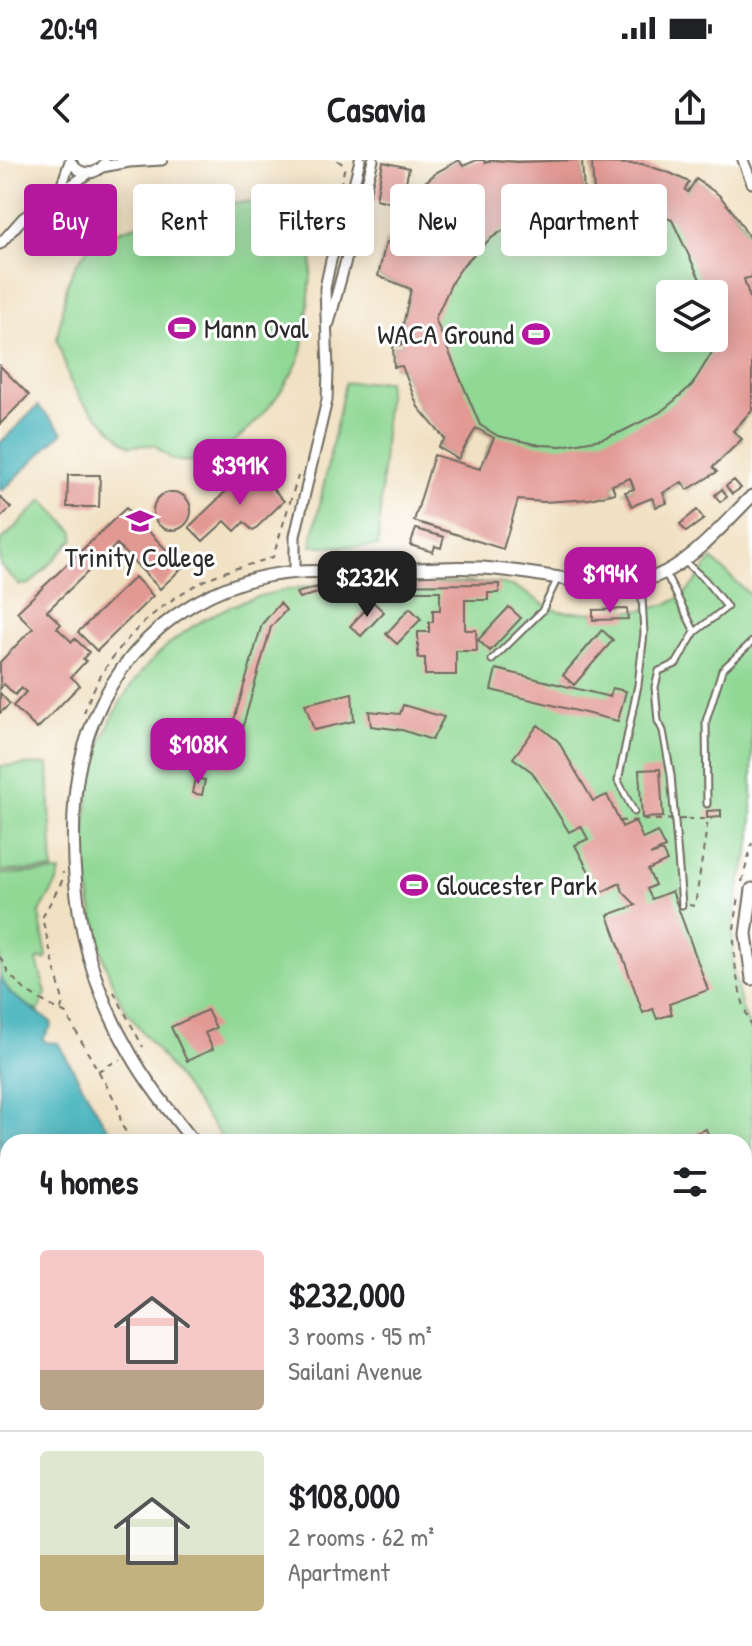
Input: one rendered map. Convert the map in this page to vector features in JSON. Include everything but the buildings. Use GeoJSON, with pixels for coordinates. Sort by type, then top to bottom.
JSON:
{"type":"FeatureCollection","features":[{"type":"Feature","properties":{"kind":"street"},"geometry":{"type":"LineString","coordinates":[[73,184],[104,164],[162,160]]}},
{"type":"Feature","properties":{"kind":"street"},"geometry":{"type":"LineString","coordinates":[[295,573],[295,536],[327,400],[325,288],[360,160]]}},
{"type":"Feature","properties":{"kind":"street"},"geometry":{"type":"LineString","coordinates":[[328,330],[373,160]]}},
{"type":"Feature","properties":{"kind":"street"},"geometry":{"type":"LineString","coordinates":[[743,160],[752,183]]}},
{"type":"Feature","properties":{"kind":"street"},"geometry":{"type":"LineString","coordinates":[[62,184],[70,161],[80,171],[89,173]]}},
{"type":"Feature","properties":{"kind":"street"},"geometry":{"type":"LineString","coordinates":[[0,244],[24,217]]}},
{"type":"Feature","properties":{"kind":"street"},"geometry":{"type":"LineString","coordinates":[[188,1134],[130,1054],[110,1016],[90,962],[73,872],[76,795],[82,749],[109,686],[133,655],[161,626],[208,595],[250,580],[295,573],[480,568],[557,579],[640,580],[665,571],[688,556],[752,496]]}},
{"type":"Feature","properties":{"kind":"street"},"geometry":{"type":"LineString","coordinates":[[752,889],[746,934],[752,979]]}},
{"type":"Feature","properties":{"kind":"lane"},"geometry":{"type":"LineString","coordinates":[[682,905],[671,775],[663,731],[658,721],[655,687],[659,671],[676,664],[695,632],[727,607],[688,556]]}},
{"type":"Feature","properties":{"kind":"lane"},"geometry":{"type":"LineString","coordinates":[[665,571],[695,632]]}},
{"type":"Feature","properties":{"kind":"lane"},"geometry":{"type":"LineString","coordinates":[[492,660],[542,611],[557,579]]}},
{"type":"Feature","properties":{"kind":"lane"},"geometry":{"type":"LineString","coordinates":[[634,812],[618,781],[638,685],[644,633],[640,580]]}},
{"type":"Feature","properties":{"kind":"lane"},"geometry":{"type":"LineString","coordinates":[[707,804],[706,721],[722,670],[752,642]]}},
{"type":"Feature","properties":{"kind":"path"},"geometry":{"type":"LineString","coordinates":[[337,160],[345,166],[341,184]]}},
{"type":"Feature","properties":{"kind":"path"},"geometry":{"type":"LineString","coordinates":[[83,715],[92,690],[109,661],[167,602],[217,575],[273,557],[301,464]]}},
{"type":"Feature","properties":{"kind":"path"},"geometry":{"type":"LineString","coordinates":[[619,821],[710,819],[695,906]]}},
{"type":"Feature","properties":{"kind":"path"},"geometry":{"type":"LineString","coordinates":[[61,1010],[63,1001],[42,918],[62,881],[62,861]]}},
{"type":"Feature","properties":{"kind":"path"},"geometry":{"type":"LineString","coordinates":[[0,957],[9,974],[28,993],[61,1010],[72,1025],[118,1108],[122,1126],[128,1134]]}},
{"type":"Feature","properties":{"kind":"path"},"geometry":{"type":"LineString","coordinates":[[114,992],[143,1047]]}},
{"type":"Feature","properties":{"kind":"path"},"geometry":{"type":"LineString","coordinates":[[98,1071],[121,1059]]}},
{"type":"Feature","properties":{"kind":"green space","name":"WACA Ground"},"geometry":{"type":"Polygon","coordinates":[[[459,160],[463,166],[492,160],[582,160],[583,184],[501,184],[501,256],[667,256],[667,184],[593,184],[592,163],[630,164],[665,172],[689,182],[685,190],[688,192],[696,179],[728,205],[742,221],[751,239],[752,277],[744,280],[752,305],[752,410],[734,431],[742,439],[713,467],[717,472],[687,490],[682,482],[664,493],[667,503],[656,507],[652,498],[625,492],[634,488],[630,478],[612,485],[615,493],[579,499],[525,499],[472,489],[493,438],[476,428],[458,459],[438,447],[445,438],[418,407],[402,367],[394,367],[393,346],[402,345],[402,329],[411,290],[378,276],[386,242],[390,243],[390,256],[485,256],[485,184],[423,184],[459,160]]]}},
{"type":"Feature","properties":{"kind":"green space","name":"Mann Oval"},"geometry":{"type":"Polygon","coordinates":[[[235,203],[251,203],[251,256],[313,256],[301,355],[268,408],[252,426],[216,453],[197,460],[179,461],[154,445],[130,446],[81,400],[70,381],[57,339],[67,285],[82,256],[117,256],[117,232],[133,226],[133,256],[235,256],[235,203]]]}},
{"type":"Feature","properties":{"kind":"green space"},"geometry":{"type":"Polygon","coordinates":[[[388,381],[378,547],[311,546],[345,383],[388,381]]]}},
{"type":"Feature","properties":{"kind":"green space"},"geometry":{"type":"Polygon","coordinates":[[[43,500],[74,532],[74,539],[30,584],[19,585],[0,565],[0,542],[43,500]]]}},
{"type":"Feature","properties":{"kind":"green space","name":"Gloucester Park"},"geometry":{"type":"Polygon","coordinates":[[[712,559],[752,597],[752,837],[737,896],[733,970],[742,1009],[752,1032],[752,1134],[219,1134],[131,1017],[118,995],[99,941],[86,870],[86,822],[92,775],[106,731],[127,691],[157,656],[194,626],[239,603],[300,588],[367,582],[498,583],[516,587],[550,608],[587,613],[655,607],[680,597],[712,559]]]}},
{"type":"Feature","properties":{"kind":"green space"},"geometry":{"type":"Polygon","coordinates":[[[48,764],[53,870],[0,871],[0,766],[48,764]]]}},
{"type":"Feature","properties":{"kind":"green space"},"geometry":{"type":"Polygon","coordinates":[[[60,872],[39,914],[47,956],[45,960],[41,958],[37,961],[46,993],[38,1012],[11,994],[0,977],[0,874],[60,872]]]}},
{"type":"Feature","properties":{"kind":"water"},"geometry":{"type":"Polygon","coordinates":[[[38,406],[63,432],[2,491],[0,443],[38,406]]]}},
{"type":"Feature","properties":{"kind":"water"},"geometry":{"type":"Polygon","coordinates":[[[0,977],[11,994],[51,1022],[43,1039],[58,1043],[113,1134],[0,1134],[0,977]]]}},
{"type":"Feature","properties":{"kind":"place","name":"Mann Oval"},"geometry":{"type":"Point","coordinates":[182,328]}},
{"type":"Feature","properties":{"kind":"place","name":"WACA Ground"},"geometry":{"type":"Point","coordinates":[536,334]}},
{"type":"Feature","properties":{"kind":"place","name":"Trinity College"},"geometry":{"type":"Point","coordinates":[140,521]}},
{"type":"Feature","properties":{"kind":"place","name":"Gloucester Park"},"geometry":{"type":"Point","coordinates":[414,885]}}]}
